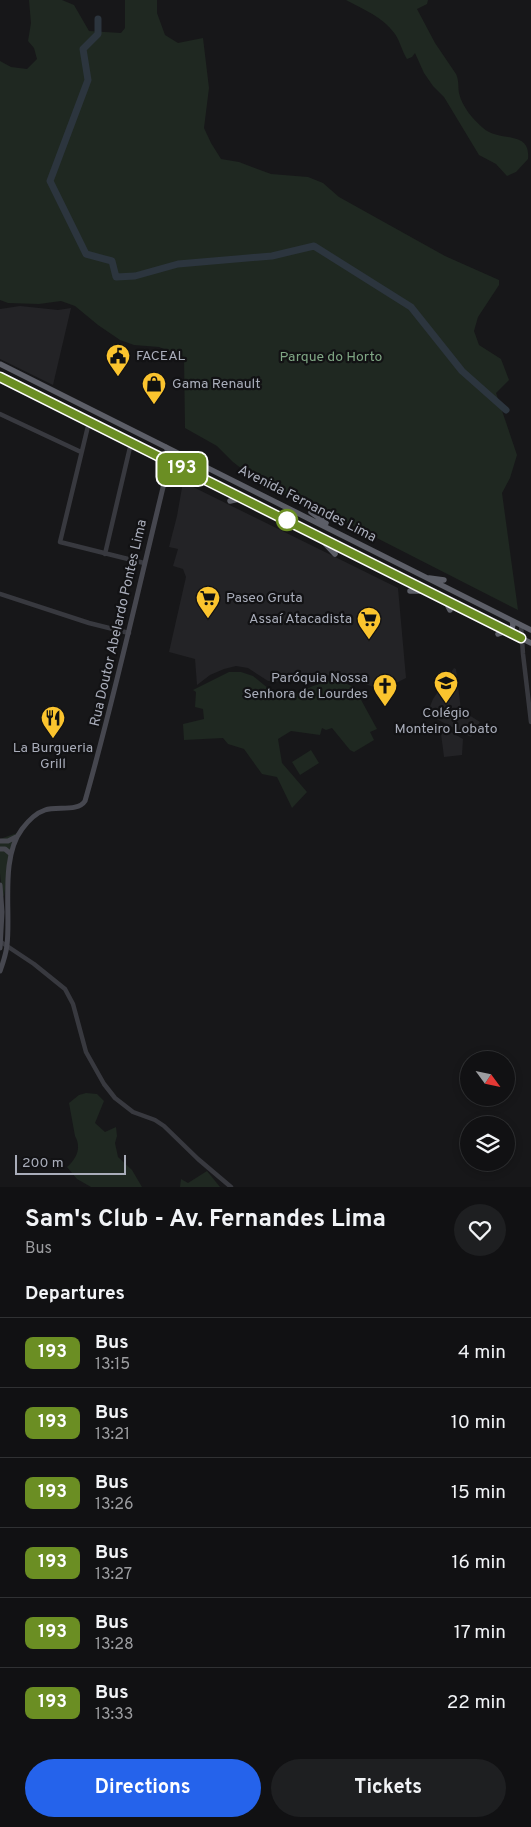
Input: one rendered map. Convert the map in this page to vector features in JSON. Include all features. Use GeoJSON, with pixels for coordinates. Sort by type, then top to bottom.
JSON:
{"type":"FeatureCollection","features":[{"type":"Feature","properties":{"kind":"highway","name":"Avenida Fernandes Lima"},"geometry":{"type":"LineString","coordinates":[[0,364],[531,630]]}},
{"type":"Feature","properties":{"kind":"highway","name":"Avenida Fernandes Lima"},"geometry":{"type":"LineString","coordinates":[[0,377],[531,643]]}},
{"type":"Feature","properties":{"kind":"highway"},"geometry":{"type":"LineString","coordinates":[[198,477],[205,467]]}},
{"type":"Feature","properties":{"kind":"highway"},"geometry":{"type":"LineString","coordinates":[[230,501],[243,498]]}},
{"type":"Feature","properties":{"kind":"highway"},"geometry":{"type":"LineString","coordinates":[[311,512],[335,531]]}},
{"type":"Feature","properties":{"kind":"highway"},"geometry":{"type":"LineString","coordinates":[[319,536],[335,554]]}},
{"type":"Feature","properties":{"kind":"highway"},"geometry":{"type":"LineString","coordinates":[[425,578],[444,580]]}},
{"type":"Feature","properties":{"kind":"highway"},"geometry":{"type":"LineString","coordinates":[[410,591],[427,591]]}},
{"type":"Feature","properties":{"kind":"highway"},"geometry":{"type":"LineString","coordinates":[[445,600],[450,610]]}},
{"type":"Feature","properties":{"kind":"highway"},"geometry":{"type":"LineString","coordinates":[[498,634],[512,628],[512,621]]}},
{"type":"Feature","properties":{"kind":"main road","name":"Rua Doutor Abelardo Pontes Lima"},"geometry":{"type":"LineString","coordinates":[[17,836],[29,821],[45,810],[83,804],[101,744],[129,633],[168,462],[169,455],[166,447]]}},
{"type":"Feature","properties":{"kind":"main road"},"geometry":{"type":"LineString","coordinates":[[0,841],[8,841],[17,836]]}},
{"type":"Feature","properties":{"kind":"main road"},"geometry":{"type":"LineString","coordinates":[[0,971],[7,946],[9,869],[11,854],[17,836]]}},
{"type":"Feature","properties":{"kind":"main road"},"geometry":{"type":"LineString","coordinates":[[0,849],[7,850],[11,854]]}},
{"type":"Feature","properties":{"kind":"main road"},"geometry":{"type":"LineString","coordinates":[[0,885],[2,912],[1,945]]}},
{"type":"Feature","properties":{"kind":"street"},"geometry":{"type":"LineString","coordinates":[[0,414],[81,452]]}},
{"type":"Feature","properties":{"kind":"street"},"geometry":{"type":"LineString","coordinates":[[89,422],[60,542],[144,563]]}},
{"type":"Feature","properties":{"kind":"street"},"geometry":{"type":"LineString","coordinates":[[105,554],[131,443]]}},
{"type":"Feature","properties":{"kind":"street"},"geometry":{"type":"LineString","coordinates":[[0,594],[89,623],[129,633]]}},
{"type":"Feature","properties":{"kind":"street"},"geometry":{"type":"LineString","coordinates":[[521,625],[531,722]]}},
{"type":"Feature","properties":{"kind":"street"},"geometry":{"type":"LineString","coordinates":[[1,945],[7,946],[54,979],[65,990],[73,1004],[86,1052],[104,1084],[115,1098],[133,1112],[155,1120],[164,1126],[198,1159],[231,1187]]}},
{"type":"Feature","properties":{"kind":"shaded area"},"geometry":{"type":"Polygon","coordinates":[[[20,306],[58,310],[71,308],[53,385],[0,359],[0,309],[20,306]]]}},
{"type":"Feature","properties":{"kind":"shaded area"},"geometry":{"type":"Polygon","coordinates":[[[183,482],[398,588],[406,678],[382,690],[334,673],[310,683],[268,681],[248,668],[236,666],[210,675],[197,685],[195,659],[169,652],[186,577],[183,569],[173,566],[178,549],[169,547],[183,482]]]}},
{"type":"Feature","properties":{"kind":"shaded area","name":"Colégio Monteiro Lobato"},"geometry":{"type":"Polygon","coordinates":[[[454,668],[456,669],[461,710],[480,722],[471,737],[427,714],[433,699],[454,668]]]}},
{"type":"Feature","properties":{"kind":"shaded area"},"geometry":{"type":"Polygon","coordinates":[[[440,726],[463,739],[462,755],[444,757],[440,726]]]}},
{"type":"Feature","properties":{"kind":"green space","name":"Parque do Horto"},"geometry":{"type":"Polygon","coordinates":[[[29,0],[62,0],[74,5],[89,31],[121,33],[125,28],[125,0],[157,0],[157,13],[165,35],[178,43],[203,38],[209,88],[204,128],[221,159],[239,162],[271,174],[308,177],[323,183],[339,197],[445,256],[499,280],[499,285],[478,317],[474,331],[479,345],[501,359],[509,380],[496,393],[517,455],[510,478],[502,493],[518,610],[322,510],[264,486],[233,462],[217,446],[185,428],[184,357],[159,347],[134,345],[120,340],[75,306],[61,301],[39,304],[8,303],[0,300],[0,61],[11,67],[27,69],[37,59],[34,48],[28,41],[31,23],[29,0]]]}},
{"type":"Feature","properties":{"kind":"green space"},"geometry":{"type":"Polygon","coordinates":[[[346,0],[428,0],[427,4],[417,9],[435,43],[456,74],[460,98],[465,108],[483,128],[497,135],[519,140],[528,150],[528,159],[516,172],[507,176],[496,164],[479,155],[444,97],[424,73],[415,53],[407,59],[397,37],[384,22],[346,0]]]}},
{"type":"Feature","properties":{"kind":"green space"},"geometry":{"type":"Polygon","coordinates":[[[229,672],[241,672],[253,676],[269,689],[279,694],[291,696],[335,679],[354,687],[377,729],[370,732],[374,740],[354,752],[350,750],[332,728],[326,730],[322,728],[320,735],[291,731],[278,739],[282,763],[307,792],[292,808],[277,777],[262,774],[244,749],[228,744],[223,738],[184,740],[183,724],[204,719],[203,709],[195,707],[196,692],[193,690],[229,672]]]}},
{"type":"Feature","properties":{"kind":"green space"},"geometry":{"type":"Polygon","coordinates":[[[311,750],[319,763],[300,775],[292,762],[311,750]]]}},
{"type":"Feature","properties":{"kind":"green space"},"geometry":{"type":"Polygon","coordinates":[[[17,833],[11,851],[4,896],[2,895],[0,873],[0,839],[17,833]]]}},
{"type":"Feature","properties":{"kind":"green space"},"geometry":{"type":"Polygon","coordinates":[[[86,1093],[97,1094],[104,1101],[95,1123],[105,1132],[116,1127],[117,1136],[115,1143],[118,1157],[132,1170],[142,1187],[91,1187],[77,1179],[67,1167],[75,1157],[78,1149],[69,1103],[79,1095],[86,1093]]]}},
{"type":"Feature","properties":{"kind":"green space"},"geometry":{"type":"Polygon","coordinates":[[[207,1171],[220,1187],[180,1187],[181,1179],[188,1183],[207,1171]]]}},
{"type":"Feature","properties":{"kind":"waterway"},"geometry":{"type":"LineString","coordinates":[[98,19],[98,34],[83,49],[88,80],[50,181],[86,254],[112,261],[116,277],[135,276],[178,264],[272,256],[314,246],[411,307],[462,371],[506,410]]}},
{"type":"Feature","properties":{"kind":"bus line","name":"193"},"geometry":{"type":"LineString","coordinates":[[0,377],[521,638]]}},
{"type":"Feature","properties":{"kind":"place","name":"FACEAL"},"geometry":{"type":"Point","coordinates":[118,377]}},
{"type":"Feature","properties":{"kind":"place","name":"Gama Renault"},"geometry":{"type":"Point","coordinates":[154,405]}},
{"type":"Feature","properties":{"kind":"place","name":"Paseo Gruta"},"geometry":{"type":"Point","coordinates":[208,619]}},
{"type":"Feature","properties":{"kind":"place","name":"Assaí Atacadista"},"geometry":{"type":"Point","coordinates":[369,640]}},
{"type":"Feature","properties":{"kind":"place","name":"Colégio Monteiro Lobato"},"geometry":{"type":"Point","coordinates":[446,704]}},
{"type":"Feature","properties":{"kind":"place","name":"Paróquia Nossa Senhora de Lourdes"},"geometry":{"type":"Point","coordinates":[385,707]}},
{"type":"Feature","properties":{"kind":"place","name":"La Burgueria Grill"},"geometry":{"type":"Point","coordinates":[53,739]}}]}
